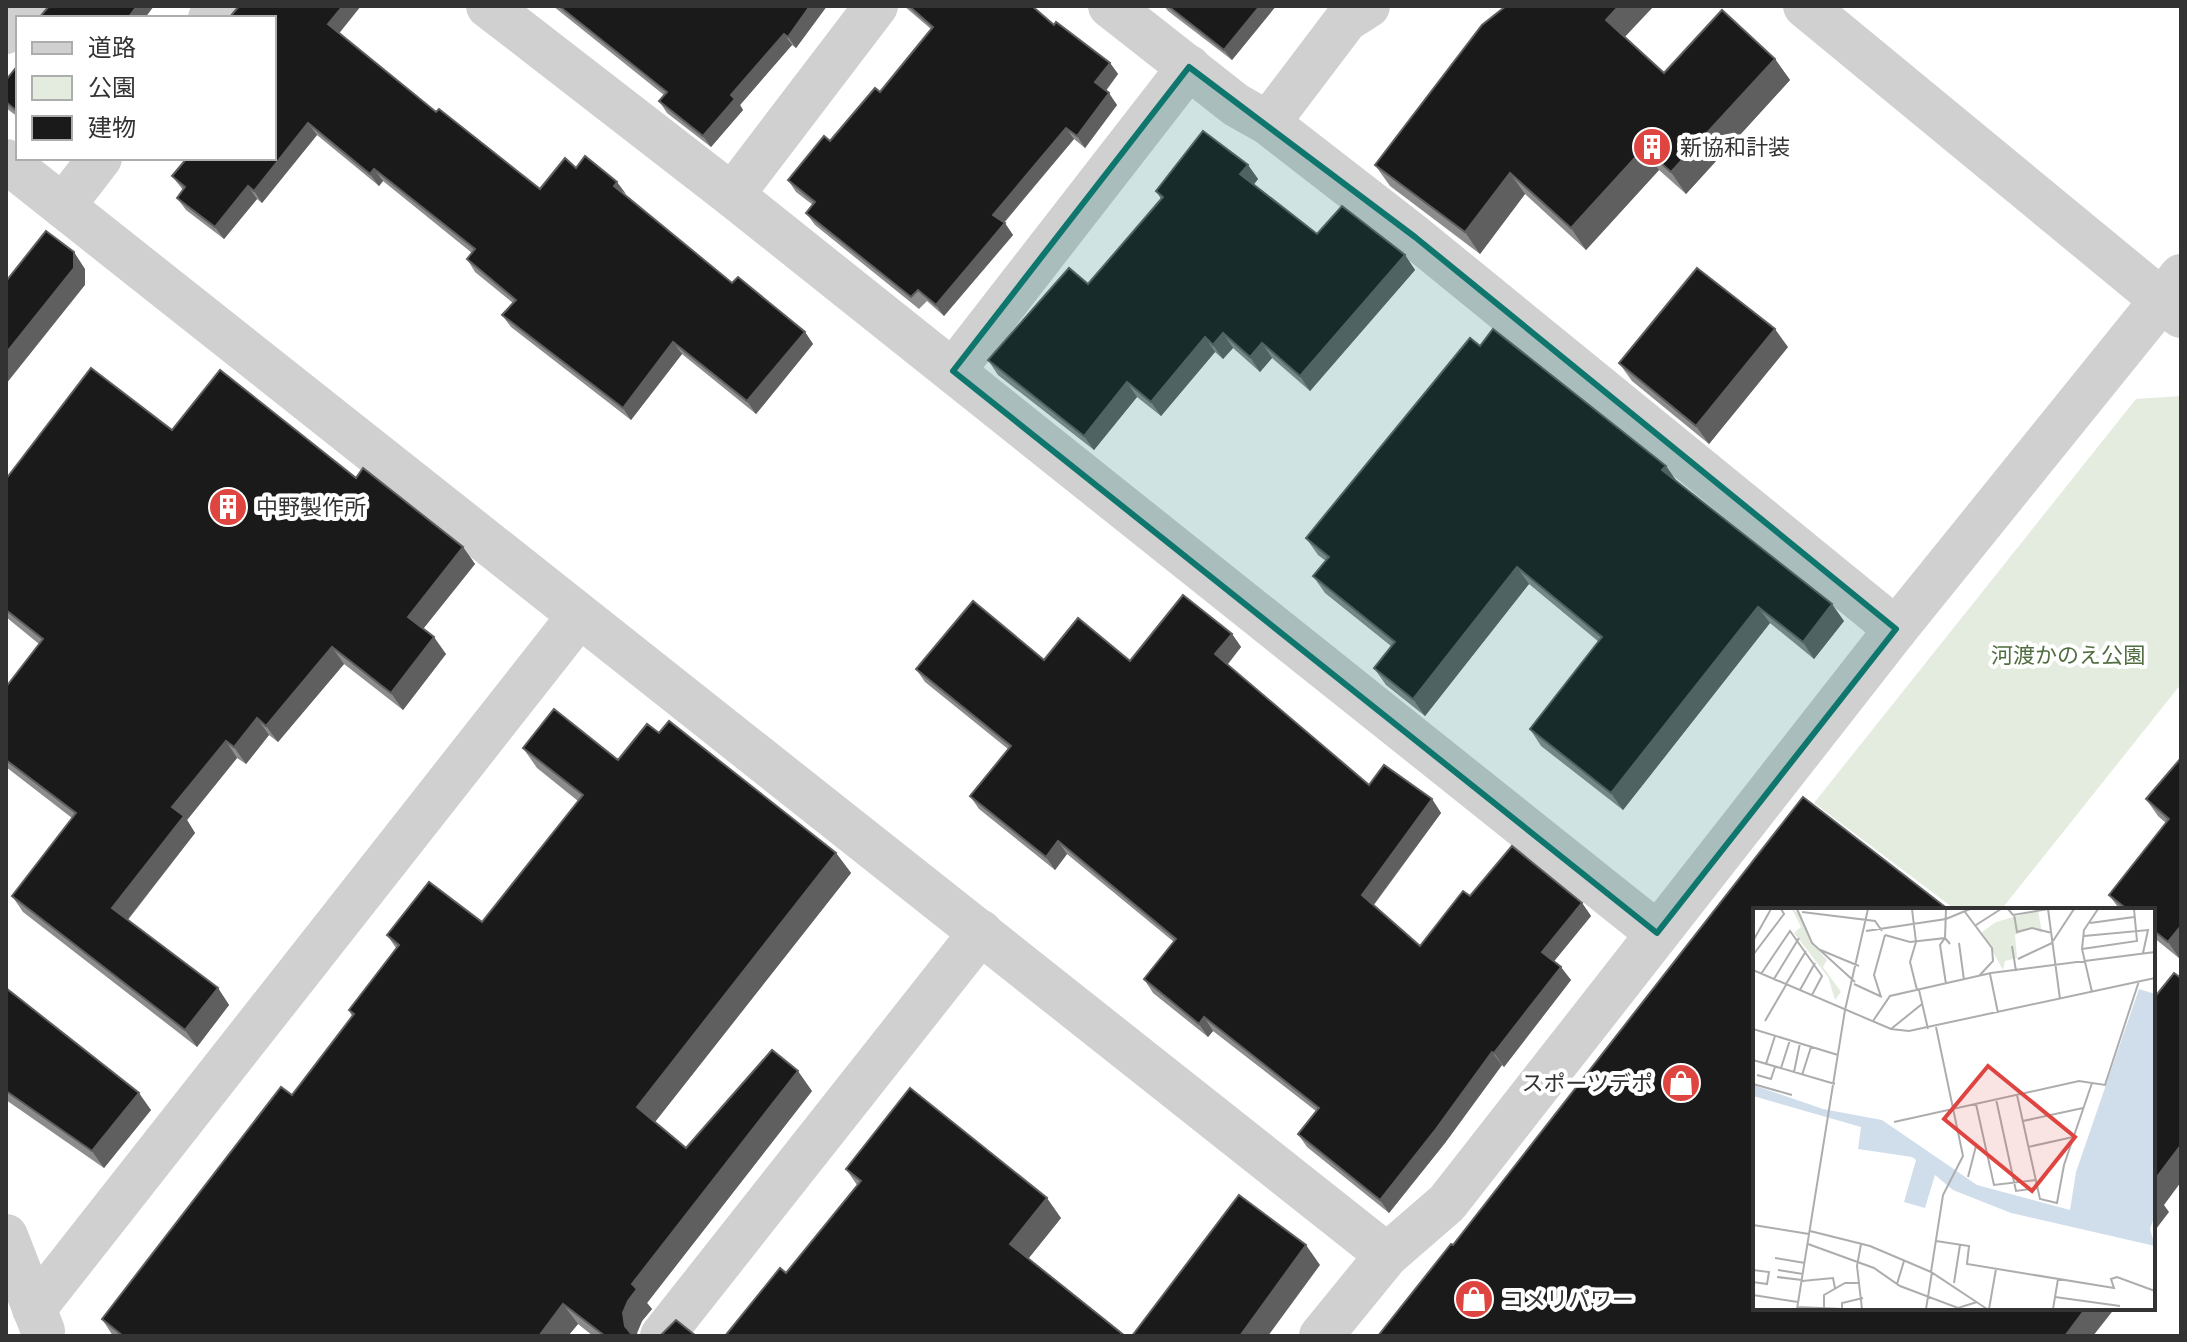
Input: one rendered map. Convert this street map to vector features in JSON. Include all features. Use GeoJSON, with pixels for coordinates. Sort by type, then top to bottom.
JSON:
{"type":"FeatureCollection","features":[{"type":"Feature","properties":{"kind":"street"},"geometry":{"type":"LineString","coordinates":[[488,6],[539,21],[732,195],[1657,933]]}},
{"type":"Feature","properties":{"kind":"street"},"geometry":{"type":"LineString","coordinates":[[732,195],[876,6]]}},
{"type":"Feature","properties":{"kind":"street"},"geometry":{"type":"LineString","coordinates":[[1110,6],[1236,105],[1268,123],[1415,237],[1896,629]]}},
{"type":"Feature","properties":{"kind":"street"},"geometry":{"type":"LineString","coordinates":[[1268,123],[1346,20],[1368,6]]}},
{"type":"Feature","properties":{"kind":"street"},"geometry":{"type":"LineString","coordinates":[[1321,1336],[1387,1255],[1447,1203],[1896,629],[2174,297],[1805,6]]}},
{"type":"Feature","properties":{"kind":"street"},"geometry":{"type":"LineString","coordinates":[[953,371],[1189,67]]}},
{"type":"Feature","properties":{"kind":"street"},"geometry":{"type":"LineString","coordinates":[[63,206],[98,160]]}},
{"type":"Feature","properties":{"kind":"street"},"geometry":{"type":"LineString","coordinates":[[6,161],[1387,1255]]}},
{"type":"Feature","properties":{"kind":"street"},"geometry":{"type":"LineString","coordinates":[[39,1322],[579,616]]}},
{"type":"Feature","properties":{"kind":"street"},"geometry":{"type":"LineString","coordinates":[[662,1336],[981,932]]}},
{"type":"Feature","properties":{"kind":"street"},"geometry":{"type":"LineString","coordinates":[[6,1236],[39,1322]]}},
{"type":"Feature","properties":{"kind":"highlighted area"},"geometry":{"type":"Polygon","coordinates":[[[1189,67],[1415,237],[1896,629],[1657,933],[953,371],[1189,67]]]}},
{"type":"Feature","properties":{"kind":"green space","name":"河渡かのえ公園"},"geometry":{"type":"Polygon","coordinates":[[[2181,396],[2181,684],[2003,908],[1953,908],[1814,803],[2136,399],[2181,396]]]}},
{"type":"Feature","properties":{"kind":"building"},"geometry":{"type":"Polygon","coordinates":[[[49,6],[137,6],[130,16],[41,16],[49,6]]]}},
{"type":"Feature","properties":{"kind":"building"},"geometry":{"type":"Polygon","coordinates":[[[239,6],[343,6],[328,24],[436,112],[439,109],[540,189],[565,158],[576,168],[585,156],[617,182],[614,186],[732,283],[738,277],[805,332],[747,401],[673,342],[623,408],[502,315],[516,300],[467,259],[475,249],[374,169],[370,174],[308,123],[254,191],[248,186],[215,227],[177,198],[185,187],[172,176],[185,160],[276,160],[276,16],[231,16],[239,6]]]}},
{"type":"Feature","properties":{"kind":"building"},"geometry":{"type":"Polygon","coordinates":[[[559,6],[810,6],[788,37],[784,34],[731,95],[735,99],[703,136],[659,101],[667,92],[559,6]]]}},
{"type":"Feature","properties":{"kind":"building"},"geometry":{"type":"Polygon","coordinates":[[[909,6],[1032,6],[1110,63],[1095,82],[1109,93],[1077,136],[1066,128],[993,215],[1005,223],[936,305],[918,290],[911,297],[806,213],[815,202],[788,180],[824,136],[830,141],[875,88],[880,92],[933,27],[909,6]]]}},
{"type":"Feature","properties":{"kind":"building"},"geometry":{"type":"Polygon","coordinates":[[[1168,6],[1260,6],[1224,50],[1168,6]]]}},
{"type":"Feature","properties":{"kind":"building"},"geometry":{"type":"Polygon","coordinates":[[[1506,6],[1619,6],[1606,20],[1664,73],[1722,10],[1775,59],[1671,172],[1644,148],[1571,228],[1510,173],[1465,232],[1375,165],[1482,25],[1506,6]]]}},
{"type":"Feature","properties":{"kind":"building"},"geometry":{"type":"Polygon","coordinates":[[[16,68],[16,110],[6,102],[6,80],[16,68]]]}},
{"type":"Feature","properties":{"kind":"building"},"geometry":{"type":"Polygon","coordinates":[[[1203,131],[1248,165],[1240,174],[1317,234],[1342,206],[1405,255],[1300,376],[1262,343],[1250,357],[1223,333],[1213,345],[1205,337],[1151,402],[1127,382],[1084,436],[988,360],[1069,268],[1088,284],[1163,197],[1156,191],[1203,131]]]}},
{"type":"Feature","properties":{"kind":"building"},"geometry":{"type":"Polygon","coordinates":[[[46,231],[74,252],[74,268],[6,353],[6,279],[46,231]]]}},
{"type":"Feature","properties":{"kind":"building"},"geometry":{"type":"Polygon","coordinates":[[[1697,268],[1775,329],[1696,426],[1619,363],[1697,268]]]}},
{"type":"Feature","properties":{"kind":"building"},"geometry":{"type":"Polygon","coordinates":[[[1493,329],[1666,466],[1662,470],[1832,604],[1803,642],[1758,607],[1611,793],[1530,729],[1602,637],[1517,567],[1413,699],[1374,668],[1395,642],[1313,576],[1329,557],[1306,538],[1470,338],[1480,346],[1493,329]]]}},
{"type":"Feature","properties":{"kind":"building"},"geometry":{"type":"Polygon","coordinates":[[[91,368],[172,430],[220,370],[356,478],[363,468],[463,547],[408,617],[434,637],[391,693],[332,647],[266,726],[257,718],[234,747],[226,741],[172,807],[184,816],[112,908],[218,988],[185,1030],[12,896],[76,813],[6,760],[6,687],[43,639],[6,610],[6,479],[91,368]]]}},
{"type":"Feature","properties":{"kind":"building"},"geometry":{"type":"Polygon","coordinates":[[[1183,595],[1232,634],[1215,654],[1369,785],[1384,765],[1432,799],[1362,895],[1420,946],[1463,891],[1470,896],[1512,846],[1582,903],[1542,952],[1561,967],[1380,1200],[1298,1134],[1319,1108],[1204,1017],[1199,1024],[1144,979],[1176,939],[1058,841],[1046,857],[970,796],[1011,746],[916,669],[973,601],[1044,660],[1078,618],[1130,661],[1183,595]]]}},
{"type":"Feature","properties":{"kind":"building"},"geometry":{"type":"Polygon","coordinates":[[[554,709],[618,760],[647,724],[659,733],[669,721],[836,853],[637,1107],[686,1148],[772,1050],[798,1071],[632,1284],[637,1289],[623,1313],[625,1326],[633,1336],[605,1336],[563,1304],[539,1336],[123,1336],[102,1319],[281,1087],[292,1095],[354,1014],[349,1010],[399,945],[387,935],[429,882],[482,922],[583,795],[523,748],[554,709]]]}},
{"type":"Feature","properties":{"kind":"building"},"geometry":{"type":"Polygon","coordinates":[[[2181,758],[2181,926],[2168,942],[2155,932],[2155,908],[2125,908],[2109,895],[2169,819],[2146,799],[2181,758]]]}},
{"type":"Feature","properties":{"kind":"building","name":"スポーツデポ"},"geometry":{"type":"Polygon","coordinates":[[[1803,797],[1946,908],[1753,908],[1753,1310],[2084,1310],[2065,1336],[1378,1336],[1453,1245],[1803,797]]]}},
{"type":"Feature","properties":{"kind":"building"},"geometry":{"type":"Polygon","coordinates":[[[2174,973],[2181,978],[2181,1145],[2155,1179],[2155,997],[2174,973]]]}},
{"type":"Feature","properties":{"kind":"building"},"geometry":{"type":"Polygon","coordinates":[[[6,988],[139,1093],[92,1151],[6,1091],[6,988]]]}},
{"type":"Feature","properties":{"kind":"building"},"geometry":{"type":"Polygon","coordinates":[[[910,1088],[1047,1198],[1010,1244],[1125,1336],[725,1336],[780,1268],[786,1273],[861,1181],[846,1169],[910,1088]]]}},
{"type":"Feature","properties":{"kind":"building"},"geometry":{"type":"Polygon","coordinates":[[[1239,1195],[1306,1245],[1240,1336],[1132,1336],[1239,1195]]]}},
{"type":"Feature","properties":{"kind":"building"},"geometry":{"type":"Polygon","coordinates":[[[676,1320],[696,1336],[660,1336],[676,1320]]]}},
{"type":"Feature","properties":{"kind":"place","name":"新協和計装"},"geometry":{"type":"Point","coordinates":[1652,147]}},
{"type":"Feature","properties":{"kind":"place","name":"中野製作所"},"geometry":{"type":"Point","coordinates":[228,507]}},
{"type":"Feature","properties":{"kind":"place","name":"スポーツデポ"},"geometry":{"type":"Point","coordinates":[1681,1083]}},
{"type":"Feature","properties":{"kind":"place","name":"コメリパワー"},"geometry":{"type":"Point","coordinates":[1474,1299]}}]}
